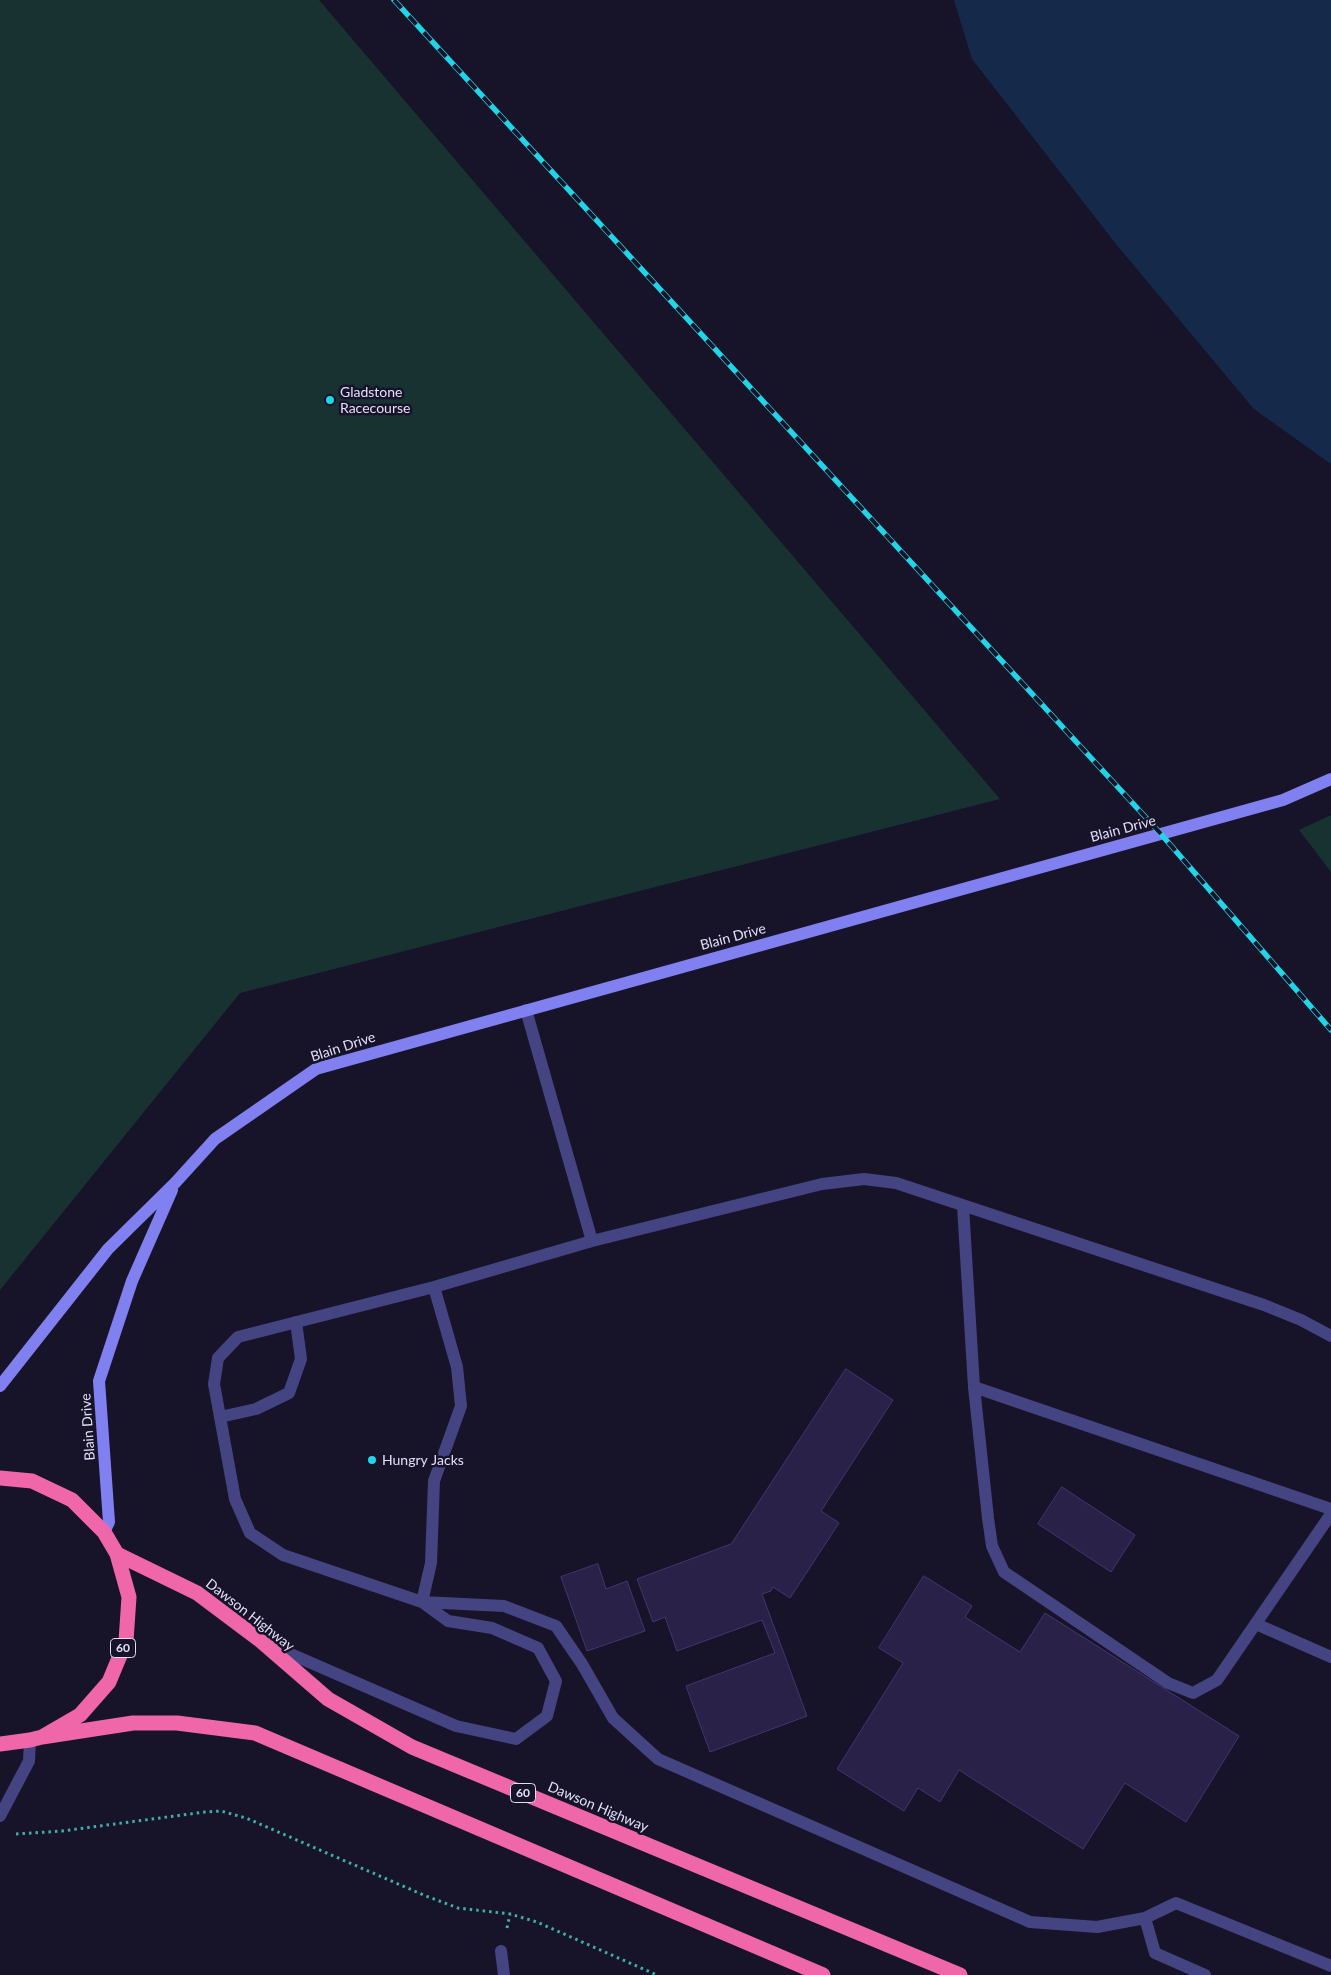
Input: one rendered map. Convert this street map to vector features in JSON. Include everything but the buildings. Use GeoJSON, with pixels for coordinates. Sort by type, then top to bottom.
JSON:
{"type":"FeatureCollection","features":[{"type":"Feature","properties":{"kind":"highway","name":"60"},"geometry":{"type":"LineString","coordinates":[[0,1478],[32,1481],[72,1500],[104,1532],[117,1554],[129,1597],[126,1641],[109,1682],[80,1715],[36,1738]]}},
{"type":"Feature","properties":{"kind":"highway","name":"Dawson Highway"},"geometry":{"type":"LineString","coordinates":[[117,1554],[197,1593],[261,1641],[328,1699],[412,1747],[960,1975]]}},
{"type":"Feature","properties":{"kind":"highway","name":"60"},"geometry":{"type":"LineString","coordinates":[[0,1744],[133,1723],[177,1723],[255,1733],[823,1975]]}},
{"type":"Feature","properties":{"kind":"main road","name":"Blain Drive"},"geometry":{"type":"LineString","coordinates":[[0,1386],[108,1250],[175,1183],[215,1139],[316,1069],[1283,800],[1331,778]]}},
{"type":"Feature","properties":{"kind":"main road","name":"Blain Drive"},"geometry":{"type":"LineString","coordinates":[[104,1532],[109,1522],[99,1381],[132,1281],[175,1183]]}},
{"type":"Feature","properties":{"kind":"street"},"geometry":{"type":"LineString","coordinates":[[526,1010],[592,1241]]}},
{"type":"Feature","properties":{"kind":"street"},"geometry":{"type":"LineString","coordinates":[[1331,1336],[1301,1320],[1264,1305],[896,1183],[864,1180],[822,1184],[592,1241],[434,1287],[238,1337],[218,1358],[214,1384],[235,1499],[250,1533],[283,1555],[422,1602],[504,1606],[556,1626],[582,1664],[613,1718],[658,1759],[1030,1922],[1097,1927],[1145,1918],[1176,1902],[1331,1966]]}},
{"type":"Feature","properties":{"kind":"street"},"geometry":{"type":"LineString","coordinates":[[963,1206],[974,1387],[992,1546],[1004,1572],[1168,1683],[1193,1693],[1217,1680],[1331,1514]]}},
{"type":"Feature","properties":{"kind":"street"},"geometry":{"type":"LineString","coordinates":[[422,1602],[430,1563],[434,1481],[461,1406],[457,1367],[434,1287]]}},
{"type":"Feature","properties":{"kind":"street"},"geometry":{"type":"LineString","coordinates":[[220,1417],[256,1409],[289,1393],[301,1359],[296,1322]]}},
{"type":"Feature","properties":{"kind":"street"},"geometry":{"type":"LineString","coordinates":[[974,1387],[1331,1509]]}},
{"type":"Feature","properties":{"kind":"street"},"geometry":{"type":"LineString","coordinates":[[261,1641],[456,1726],[516,1739],[547,1716],[556,1681],[538,1648],[492,1628],[448,1621],[422,1602]]}},
{"type":"Feature","properties":{"kind":"street"},"geometry":{"type":"LineString","coordinates":[[1256,1624],[1331,1657]]}},
{"type":"Feature","properties":{"kind":"street"},"geometry":{"type":"LineString","coordinates":[[0,1816],[28,1761],[36,1738]]}},
{"type":"Feature","properties":{"kind":"street"},"geometry":{"type":"LineString","coordinates":[[1145,1918],[1155,1952],[1205,1975]]}},
{"type":"Feature","properties":{"kind":"street"},"geometry":{"type":"LineString","coordinates":[[501,1951],[504,1975]]}},
{"type":"Feature","properties":{"kind":"path"},"geometry":{"type":"LineString","coordinates":[[22,1834],[62,1831],[206,1812],[220,1812],[246,1818],[458,1908],[510,1914],[537,1922],[657,1975]]}},
{"type":"Feature","properties":{"kind":"green space","name":"Gladstone Racecourse"},"geometry":{"type":"Polygon","coordinates":[[[0,0],[319,0],[1000,799],[240,993],[0,1290],[0,0]]]}},
{"type":"Feature","properties":{"kind":"green space"},"geometry":{"type":"Polygon","coordinates":[[[1331,815],[1331,872],[1299,830],[1331,815]]]}},
{"type":"Feature","properties":{"kind":"water"},"geometry":{"type":"Polygon","coordinates":[[[954,0],[1331,0],[1331,464],[1254,409],[1116,244],[972,59],[954,0]]]}},
{"type":"Feature","properties":{"kind":"railway"},"geometry":{"type":"LineString","coordinates":[[394,0],[1161,834],[1331,1030]]}},
{"type":"Feature","properties":{"kind":"place","name":"Gladstone Racecourse"},"geometry":{"type":"Point","coordinates":[330,400]}},
{"type":"Feature","properties":{"kind":"place","name":"Hungry Jacks"},"geometry":{"type":"Point","coordinates":[372,1460]}}]}
